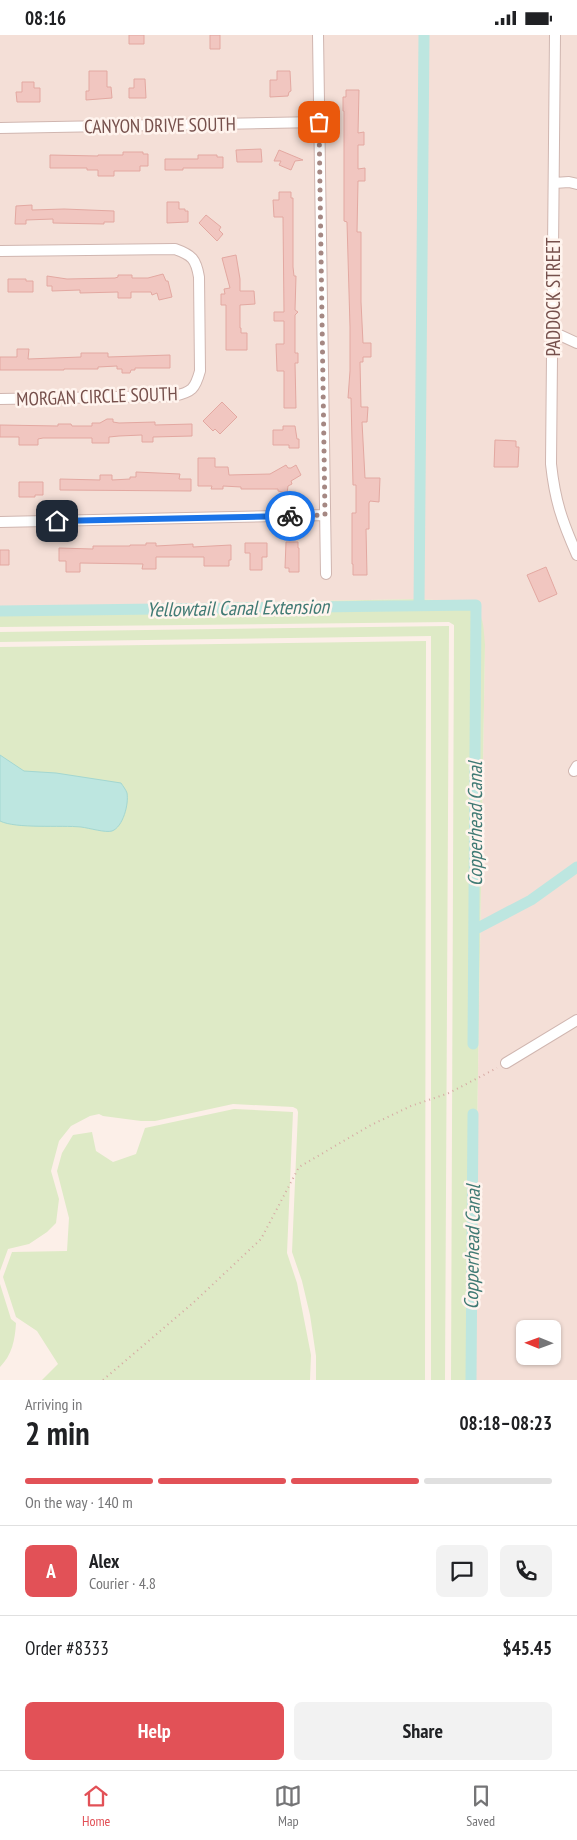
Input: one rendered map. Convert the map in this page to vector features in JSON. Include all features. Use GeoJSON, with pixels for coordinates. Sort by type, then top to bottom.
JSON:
{"type":"FeatureCollection","features":[{"type":"Feature","properties":{"kind":"street"},"geometry":{"type":"LineString","coordinates":[[318,35],[326,574]]}},
{"type":"Feature","properties":{"kind":"street","name":"PADDOCK STREET"},"geometry":{"type":"LineString","coordinates":[[555,35],[554,332],[551,464],[559,511],[577,555]]}},
{"type":"Feature","properties":{"kind":"street","name":"CANYON DRIVE SOUTH"},"geometry":{"type":"LineString","coordinates":[[0,128],[319,122]]}},
{"type":"Feature","properties":{"kind":"street"},"geometry":{"type":"LineString","coordinates":[[554,183],[577,184]]}},
{"type":"Feature","properties":{"kind":"street","name":"MORGAN CIRCLE SOUTH"},"geometry":{"type":"LineString","coordinates":[[0,251],[175,249],[188,253],[197,266],[200,371],[196,384],[188,393],[174,396],[0,399]]}},
{"type":"Feature","properties":{"kind":"street"},"geometry":{"type":"LineString","coordinates":[[554,332],[577,343]]}},
{"type":"Feature","properties":{"kind":"street"},"geometry":{"type":"LineString","coordinates":[[0,522],[325,515]]}},
{"type":"Feature","properties":{"kind":"street"},"geometry":{"type":"LineString","coordinates":[[506,1063],[575,1024]]}},
{"type":"Feature","properties":{"kind":"path"},"geometry":{"type":"LineString","coordinates":[[103,1380],[193,1303],[261,1239],[299,1167],[371,1125],[411,1106],[449,1093],[506,1063]]}},
{"type":"Feature","properties":{"kind":"shaded area"},"geometry":{"type":"Polygon","coordinates":[[[0,35],[577,35],[577,1380],[473,1380],[485,644],[467,602],[418,599],[0,607],[0,35]]]}},
{"type":"Feature","properties":{"kind":"green space"},"geometry":{"type":"Polygon","coordinates":[[[418,599],[467,602],[473,606],[482,620],[485,644],[473,1380],[451,1380],[454,625],[449,622],[0,627],[0,607],[418,599]]]}},
{"type":"Feature","properties":{"kind":"green space"},"geometry":{"type":"Polygon","coordinates":[[[449,626],[445,1380],[431,1380],[431,636],[0,642],[0,632],[449,626]]]}},
{"type":"Feature","properties":{"kind":"green space"},"geometry":{"type":"Polygon","coordinates":[[[426,641],[425,1380],[316,1380],[316,1356],[310,1315],[302,1281],[292,1252],[298,1112],[293,1107],[233,1104],[155,1121],[141,1121],[99,1114],[90,1116],[71,1126],[59,1141],[51,1171],[59,1199],[56,1223],[47,1232],[29,1244],[8,1249],[0,1271],[0,647],[426,641]]]}},
{"type":"Feature","properties":{"kind":"green space"},"geometry":{"type":"Polygon","coordinates":[[[234,1109],[293,1112],[287,1253],[297,1283],[311,1355],[310,1380],[42,1380],[58,1364],[37,1331],[16,1317],[3,1277],[12,1252],[67,1251],[69,1218],[57,1171],[62,1153],[73,1135],[92,1132],[96,1151],[113,1162],[136,1154],[145,1128],[234,1109]]]}},
{"type":"Feature","properties":{"kind":"green space"},"geometry":{"type":"Polygon","coordinates":[[[0,1284],[11,1319],[16,1323],[12,1347],[0,1367],[0,1284]]]}},
{"type":"Feature","properties":{"kind":"water"},"geometry":{"type":"Polygon","coordinates":[[[0,755],[24,771],[56,773],[121,783],[127,792],[126,809],[122,820],[116,829],[112,831],[81,827],[17,825],[0,821],[0,755]]]}},
{"type":"Feature","properties":{"kind":"building"},"geometry":{"type":"Polygon","coordinates":[[[129,35],[144,35],[144,44],[129,44],[129,35]]]}},
{"type":"Feature","properties":{"kind":"building"},"geometry":{"type":"Polygon","coordinates":[[[210,35],[220,35],[220,49],[210,49],[210,35]]]}},
{"type":"Feature","properties":{"kind":"building"},"geometry":{"type":"Polygon","coordinates":[[[89,71],[107,71],[107,87],[111,87],[112,98],[86,100],[86,91],[89,91],[89,71]]]}},
{"type":"Feature","properties":{"kind":"building"},"geometry":{"type":"Polygon","coordinates":[[[277,71],[290,71],[291,91],[288,96],[270,97],[270,80],[277,80],[277,71]]]}},
{"type":"Feature","properties":{"kind":"building"},"geometry":{"type":"Polygon","coordinates":[[[134,79],[145,79],[146,98],[129,98],[129,88],[134,88],[134,79]]]}},
{"type":"Feature","properties":{"kind":"building"},"geometry":{"type":"Polygon","coordinates":[[[22,82],[34,82],[34,88],[40,88],[40,102],[17,102],[16,92],[22,92],[22,82]]]}},
{"type":"Feature","properties":{"kind":"building"},"geometry":{"type":"Polygon","coordinates":[[[346,90],[359,90],[358,133],[364,132],[364,145],[358,145],[358,169],[365,168],[365,181],[358,181],[357,232],[361,232],[363,343],[371,343],[371,357],[363,357],[363,362],[360,362],[361,407],[368,407],[367,422],[362,422],[365,478],[380,478],[379,502],[370,501],[369,503],[369,529],[366,529],[367,575],[353,575],[352,564],[352,513],[356,513],[356,485],[353,485],[351,398],[348,398],[350,327],[347,222],[344,221],[343,111],[343,97],[346,97],[346,90]]]}},
{"type":"Feature","properties":{"kind":"building"},"geometry":{"type":"Polygon","coordinates":[[[261,149],[262,162],[237,162],[236,150],[261,149]]]}},
{"type":"Feature","properties":{"kind":"building"},"geometry":{"type":"Polygon","coordinates":[[[279,150],[303,160],[295,161],[291,170],[279,165],[281,161],[274,161],[279,150]]]}},
{"type":"Feature","properties":{"kind":"building"},"geometry":{"type":"Polygon","coordinates":[[[123,152],[143,152],[143,154],[148,154],[148,166],[140,166],[140,171],[114,171],[114,176],[98,176],[98,170],[87,170],[87,168],[50,168],[50,155],[123,155],[123,152]]]}},
{"type":"Feature","properties":{"kind":"building"},"geometry":{"type":"Polygon","coordinates":[[[198,155],[217,155],[217,157],[223,157],[223,168],[165,170],[165,159],[198,159],[198,155]]]}},
{"type":"Feature","properties":{"kind":"building"},"geometry":{"type":"Polygon","coordinates":[[[279,192],[291,192],[291,198],[293,198],[293,267],[294,276],[296,276],[295,310],[298,312],[295,315],[295,353],[298,353],[298,363],[295,363],[296,408],[284,408],[284,371],[277,371],[276,344],[284,344],[284,321],[274,321],[274,312],[284,312],[283,217],[274,217],[273,200],[279,200],[279,192]]]}},
{"type":"Feature","properties":{"kind":"building"},"geometry":{"type":"Polygon","coordinates":[[[167,202],[179,202],[179,209],[188,211],[188,222],[167,223],[167,202]]]}},
{"type":"Feature","properties":{"kind":"building"},"geometry":{"type":"Polygon","coordinates":[[[32,205],[32,210],[114,211],[114,222],[104,222],[104,224],[53,223],[53,219],[26,220],[26,224],[15,224],[16,206],[32,205]]]}},
{"type":"Feature","properties":{"kind":"building"},"geometry":{"type":"Polygon","coordinates":[[[206,215],[221,227],[219,230],[223,234],[217,241],[199,223],[206,215]]]}},
{"type":"Feature","properties":{"kind":"building"},"geometry":{"type":"Polygon","coordinates":[[[236,255],[240,291],[254,291],[255,304],[240,305],[240,328],[241,333],[247,333],[247,350],[226,350],[226,305],[221,305],[221,294],[225,294],[224,289],[230,288],[222,258],[236,255]]]}},
{"type":"Feature","properties":{"kind":"building"},"geometry":{"type":"Polygon","coordinates":[[[163,274],[166,281],[168,281],[172,297],[159,300],[157,293],[152,295],[151,292],[131,292],[131,298],[118,298],[118,292],[80,293],[80,290],[52,291],[52,286],[47,286],[47,276],[67,279],[115,278],[118,275],[132,275],[132,278],[148,278],[163,274]]]}},
{"type":"Feature","properties":{"kind":"building"},"geometry":{"type":"Polygon","coordinates":[[[8,279],[33,281],[33,292],[8,292],[8,279]]]}},
{"type":"Feature","properties":{"kind":"building"},"geometry":{"type":"Polygon","coordinates":[[[17,349],[29,349],[28,359],[81,357],[81,353],[108,353],[108,357],[170,355],[170,368],[135,368],[130,373],[122,373],[122,369],[117,369],[117,366],[98,367],[98,369],[0,370],[0,357],[17,357],[17,349]]]}},
{"type":"Feature","properties":{"kind":"building"},"geometry":{"type":"Polygon","coordinates":[[[222,402],[237,417],[220,434],[215,429],[213,431],[203,421],[222,402]]]}},
{"type":"Feature","properties":{"kind":"building"},"geometry":{"type":"Polygon","coordinates":[[[107,419],[113,419],[113,422],[119,423],[155,422],[155,425],[192,424],[192,436],[153,437],[153,442],[142,442],[142,435],[119,436],[109,437],[109,443],[92,443],[92,438],[43,438],[38,439],[38,445],[19,445],[19,437],[0,437],[0,425],[58,426],[58,424],[71,424],[72,426],[92,426],[92,423],[100,423],[107,419]]]}},
{"type":"Feature","properties":{"kind":"building"},"geometry":{"type":"Polygon","coordinates":[[[283,426],[295,426],[297,439],[299,439],[299,448],[289,448],[289,445],[273,445],[273,430],[283,430],[283,426]]]}},
{"type":"Feature","properties":{"kind":"building"},"geometry":{"type":"Polygon","coordinates":[[[495,440],[516,441],[516,447],[519,447],[518,467],[494,467],[495,440]]]}},
{"type":"Feature","properties":{"kind":"building"},"geometry":{"type":"Polygon","coordinates":[[[198,458],[215,458],[215,467],[228,467],[229,475],[270,474],[286,465],[288,468],[291,468],[296,465],[301,475],[291,481],[292,484],[288,486],[287,493],[278,491],[278,489],[241,489],[241,487],[223,486],[223,489],[211,489],[212,486],[198,486],[198,458]]]}},
{"type":"Feature","properties":{"kind":"building"},"geometry":{"type":"Polygon","coordinates":[[[136,472],[180,474],[179,479],[191,479],[191,491],[60,490],[60,479],[100,480],[100,475],[112,475],[112,480],[130,479],[130,477],[136,477],[136,472]]]}},
{"type":"Feature","properties":{"kind":"building"},"geometry":{"type":"Polygon","coordinates":[[[19,482],[43,482],[43,495],[19,497],[19,482]]]}},
{"type":"Feature","properties":{"kind":"building"},"geometry":{"type":"Polygon","coordinates":[[[286,542],[298,542],[299,572],[289,572],[289,568],[285,568],[286,542]]]}},
{"type":"Feature","properties":{"kind":"building"},"geometry":{"type":"Polygon","coordinates":[[[146,543],[156,543],[156,546],[193,544],[193,547],[231,545],[231,560],[229,560],[229,566],[204,566],[204,557],[156,557],[156,569],[142,569],[143,564],[80,563],[80,572],[66,572],[66,561],[59,561],[59,548],[93,549],[93,546],[130,546],[146,545],[146,543]]]}},
{"type":"Feature","properties":{"kind":"building"},"geometry":{"type":"Polygon","coordinates":[[[245,543],[267,543],[267,557],[262,557],[262,570],[250,570],[250,553],[245,553],[245,543]]]}},
{"type":"Feature","properties":{"kind":"building"},"geometry":{"type":"Polygon","coordinates":[[[0,550],[9,550],[9,565],[0,565],[0,550]]]}},
{"type":"Feature","properties":{"kind":"building"},"geometry":{"type":"Polygon","coordinates":[[[546,567],[557,594],[539,602],[527,575],[546,567]]]}},
{"type":"Feature","properties":{"kind":"waterway"},"geometry":{"type":"LineString","coordinates":[[419,605],[424,35]]}},
{"type":"Feature","properties":{"kind":"waterway","name":"Yellowtail Canal Extension"},"geometry":{"type":"LineString","coordinates":[[0,611],[476,605],[473,1044]]}},
{"type":"Feature","properties":{"kind":"waterway"},"geometry":{"type":"LineString","coordinates":[[474,930],[531,900],[577,867]]}},
{"type":"Feature","properties":{"kind":"waterway","name":"Copperhead Canal"},"geometry":{"type":"LineString","coordinates":[[471,1380],[473,1114]]}},
{"type":"Feature","properties":{"kind":"way so far"},"geometry":{"type":"LineString","coordinates":[[290,516],[325,515],[319,122]]}},
{"type":"Feature","properties":{"kind":"route"},"geometry":{"type":"LineString","coordinates":[[57,521],[290,516]]}}]}
